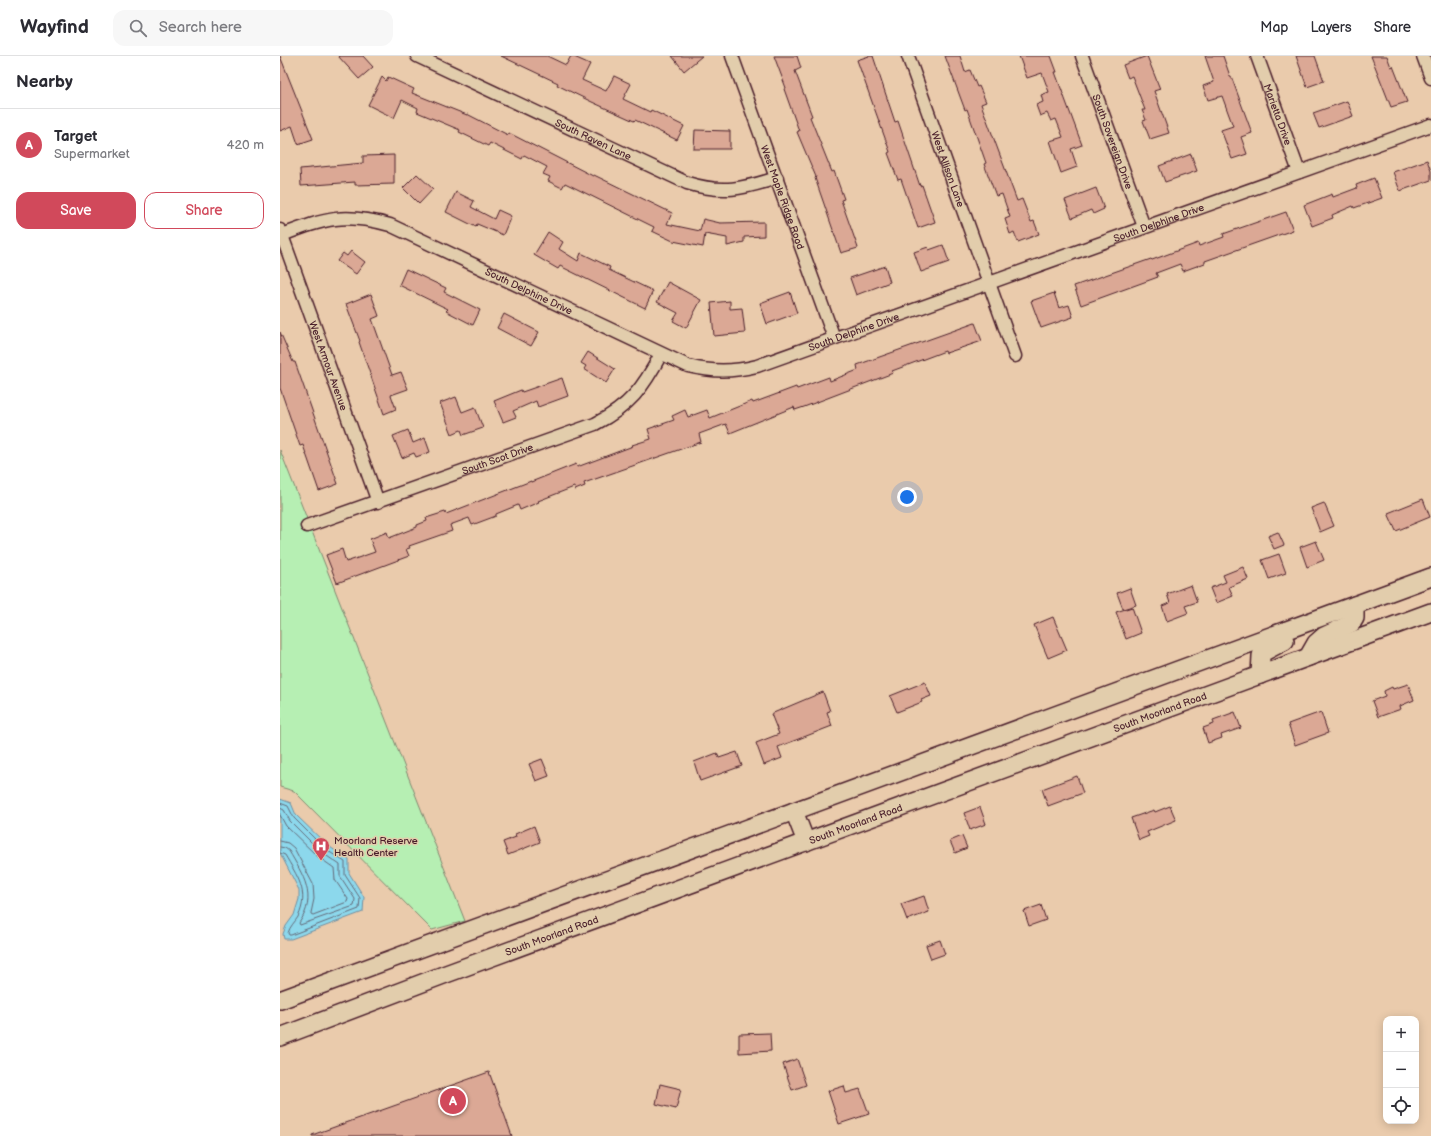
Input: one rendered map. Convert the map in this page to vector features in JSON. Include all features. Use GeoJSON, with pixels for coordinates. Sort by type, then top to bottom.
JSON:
{"type":"FeatureCollection","features":[{"type":"Feature","properties":{"kind":"main road"},"geometry":{"type":"LineString","coordinates":[[280,1000],[1431,577]]}},
{"type":"Feature","properties":{"kind":"main road"},"geometry":{"type":"LineString","coordinates":[[1308,657],[1316,643],[1324,636],[1352,623],[1355,618],[1355,605]]}},
{"type":"Feature","properties":{"kind":"main road","name":"South Moorland Road"},"geometry":{"type":"LineString","coordinates":[[280,1037],[446,974],[1431,612]]}},
{"type":"Feature","properties":{"kind":"main road"},"geometry":{"type":"LineString","coordinates":[[1260,674],[1260,656],[1262,653],[1282,644],[1310,621]]}},
{"type":"Feature","properties":{"kind":"main road"},"geometry":{"type":"LineString","coordinates":[[794,811],[806,842]]}},
{"type":"Feature","properties":{"kind":"street","name":"South Raven Lane"},"geometry":{"type":"LineString","coordinates":[[417,56],[687,184],[723,190],[739,189],[777,178]]}},
{"type":"Feature","properties":{"kind":"street","name":"West Maple Ridge Road"},"geometry":{"type":"LineString","coordinates":[[732,56],[834,338]]}},
{"type":"Feature","properties":{"kind":"street","name":"West Allison Lane"},"geometry":{"type":"LineString","coordinates":[[908,56],[1015,356]]}},
{"type":"Feature","properties":{"kind":"street","name":"South Sovereign Drive"},"geometry":{"type":"LineString","coordinates":[[1082,56],[1144,227]]}},
{"type":"Feature","properties":{"kind":"street","name":"Marietta Drive"},"geometry":{"type":"LineString","coordinates":[[1257,56],[1299,172]]}},
{"type":"Feature","properties":{"kind":"street"},"geometry":{"type":"LineString","coordinates":[[1423,56],[1431,78]]}},
{"type":"Feature","properties":{"kind":"street","name":"South Delphine Drive"},"geometry":{"type":"LineString","coordinates":[[281,233],[334,219],[351,218],[370,220],[390,225],[688,366],[704,370],[739,370],[757,366],[1431,125]]}},
{"type":"Feature","properties":{"kind":"street","name":"West Armour Avenue"},"geometry":{"type":"LineString","coordinates":[[281,233],[378,502]]}},
{"type":"Feature","properties":{"kind":"street","name":"South Scot Drive"},"geometry":{"type":"LineString","coordinates":[[307,526],[595,424],[611,416],[626,405],[649,378],[661,354]]}},
{"type":"Feature","properties":{"kind":"green space"},"geometry":{"type":"Polygon","coordinates":[[[280,450],[465,921],[432,930],[294,791],[280,787],[280,450]]]}},
{"type":"Feature","properties":{"kind":"water"},"geometry":{"type":"Polygon","coordinates":[[[280,799],[291,803],[296,815],[327,845],[349,860],[349,873],[364,897],[363,912],[291,939],[284,939],[283,934],[286,926],[294,915],[299,899],[299,890],[280,853],[280,799]]]}},
{"type":"Feature","properties":{"kind":"building"},"geometry":{"type":"Polygon","coordinates":[[[280,56],[313,139],[298,144],[292,126],[280,131],[280,56]]]}},
{"type":"Feature","properties":{"kind":"building"},"geometry":{"type":"Polygon","coordinates":[[[338,56],[363,56],[373,67],[359,79],[338,56]]]}},
{"type":"Feature","properties":{"kind":"building"},"geometry":{"type":"Polygon","coordinates":[[[501,56],[547,56],[566,65],[572,56],[590,64],[582,80],[606,91],[614,76],[631,84],[623,99],[650,112],[651,110],[684,126],[677,140],[592,102],[557,85],[558,83],[501,56]]]}},
{"type":"Feature","properties":{"kind":"building"},"geometry":{"type":"Polygon","coordinates":[[[672,56],[702,56],[684,71],[672,56]]]}},
{"type":"Feature","properties":{"kind":"building"},"geometry":{"type":"Polygon","coordinates":[[[774,56],[797,56],[801,68],[795,71],[812,116],[810,117],[832,172],[834,171],[844,199],[841,200],[858,248],[841,253],[815,178],[816,177],[797,132],[799,131],[784,89],[786,88],[774,56]]]}},
{"type":"Feature","properties":{"kind":"building"},"geometry":{"type":"Polygon","coordinates":[[[873,56],[895,122],[898,121],[920,186],[922,185],[935,222],[918,228],[901,179],[898,180],[888,153],[890,152],[857,60],[873,56]]]}},
{"type":"Feature","properties":{"kind":"building"},"geometry":{"type":"Polygon","coordinates":[[[945,56],[960,56],[965,72],[970,70],[977,87],[979,86],[986,102],[981,104],[1017,201],[1022,199],[1031,222],[1034,221],[1039,234],[1018,242],[1014,232],[1010,234],[1005,219],[1010,217],[1002,194],[996,196],[984,164],[986,163],[967,109],[965,110],[945,56]]]}},
{"type":"Feature","properties":{"kind":"building"},"geometry":{"type":"Polygon","coordinates":[[[1019,56],[1051,56],[1057,72],[1055,72],[1082,145],[1071,149],[1077,167],[1061,173],[1050,141],[1063,137],[1056,119],[1051,121],[1047,113],[1040,116],[1036,105],[1043,102],[1041,95],[1049,92],[1042,73],[1027,78],[1019,56]]]}},
{"type":"Feature","properties":{"kind":"building"},"geometry":{"type":"Polygon","coordinates":[[[1147,56],[1160,89],[1154,91],[1169,133],[1150,139],[1143,121],[1146,120],[1142,110],[1145,110],[1132,76],[1128,78],[1123,65],[1147,56]]]}},
{"type":"Feature","properties":{"kind":"building"},"geometry":{"type":"Polygon","coordinates":[[[1205,56],[1223,56],[1252,133],[1241,137],[1247,154],[1232,159],[1221,130],[1233,126],[1222,96],[1208,100],[1203,86],[1214,82],[1205,56]]]}},
{"type":"Feature","properties":{"kind":"building"},"geometry":{"type":"Polygon","coordinates":[[[1296,56],[1315,56],[1324,81],[1307,87],[1296,56]]]}},
{"type":"Feature","properties":{"kind":"building"},"geometry":{"type":"Polygon","coordinates":[[[1371,56],[1387,56],[1391,67],[1393,66],[1407,102],[1391,107],[1371,56]]]}},
{"type":"Feature","properties":{"kind":"building"},"geometry":{"type":"Polygon","coordinates":[[[382,77],[386,81],[388,77],[414,89],[412,93],[467,114],[508,135],[509,133],[593,176],[594,175],[672,213],[667,224],[700,231],[703,219],[720,223],[764,222],[764,236],[744,237],[744,242],[727,246],[727,238],[705,234],[703,247],[673,241],[652,231],[654,227],[565,183],[562,188],[548,181],[550,177],[543,174],[547,167],[524,155],[522,159],[490,143],[488,146],[459,132],[460,130],[417,112],[418,108],[402,100],[394,118],[368,105],[382,77]]]}},
{"type":"Feature","properties":{"kind":"building"},"geometry":{"type":"Polygon","coordinates":[[[1347,101],[1353,116],[1319,128],[1313,113],[1347,101]]]}},
{"type":"Feature","properties":{"kind":"building"},"geometry":{"type":"Polygon","coordinates":[[[695,130],[730,131],[730,149],[694,149],[695,130]]]}},
{"type":"Feature","properties":{"kind":"building"},"geometry":{"type":"Polygon","coordinates":[[[1191,154],[1197,171],[1165,182],[1159,166],[1191,154]]]}},
{"type":"Feature","properties":{"kind":"building"},"geometry":{"type":"Polygon","coordinates":[[[394,155],[394,184],[355,185],[355,182],[301,186],[300,169],[363,163],[363,156],[394,155]]]}},
{"type":"Feature","properties":{"kind":"building"},"geometry":{"type":"Polygon","coordinates":[[[1427,160],[1431,171],[1431,180],[1400,191],[1393,172],[1427,160]]]}},
{"type":"Feature","properties":{"kind":"building"},"geometry":{"type":"Polygon","coordinates":[[[417,174],[433,189],[419,204],[403,188],[417,174]]]}},
{"type":"Feature","properties":{"kind":"building"},"geometry":{"type":"Polygon","coordinates":[[[1374,178],[1382,198],[1354,208],[1353,206],[1332,215],[1333,218],[1312,226],[1304,205],[1332,194],[1333,197],[1357,188],[1356,185],[1374,178]]]}},
{"type":"Feature","properties":{"kind":"building"},"geometry":{"type":"Polygon","coordinates":[[[1096,188],[1104,209],[1093,214],[1091,210],[1072,218],[1065,200],[1096,188]]]}},
{"type":"Feature","properties":{"kind":"building"},"geometry":{"type":"Polygon","coordinates":[[[456,192],[474,201],[471,207],[494,219],[498,210],[511,216],[503,235],[477,224],[476,227],[446,212],[456,192]]]}},
{"type":"Feature","properties":{"kind":"building"},"geometry":{"type":"Polygon","coordinates":[[[1286,212],[1293,230],[1205,261],[1205,263],[1183,271],[1180,264],[1156,273],[1158,277],[1081,305],[1074,286],[1198,243],[1199,246],[1224,237],[1223,234],[1286,212]]]}},
{"type":"Feature","properties":{"kind":"building"},"geometry":{"type":"Polygon","coordinates":[[[548,232],[563,242],[559,249],[578,261],[581,253],[610,267],[609,270],[653,291],[645,308],[560,266],[558,269],[534,255],[548,232]]]}},
{"type":"Feature","properties":{"kind":"building"},"geometry":{"type":"Polygon","coordinates":[[[943,245],[949,262],[921,272],[914,252],[928,247],[929,250],[943,245]]]}},
{"type":"Feature","properties":{"kind":"building"},"geometry":{"type":"Polygon","coordinates":[[[351,251],[365,262],[356,274],[337,261],[343,253],[347,256],[351,251]]]}},
{"type":"Feature","properties":{"kind":"building"},"geometry":{"type":"Polygon","coordinates":[[[885,266],[890,282],[856,295],[850,278],[885,266]]]}},
{"type":"Feature","properties":{"kind":"building"},"geometry":{"type":"Polygon","coordinates":[[[406,269],[446,288],[444,292],[480,310],[473,325],[446,311],[448,309],[399,285],[406,269]]]}},
{"type":"Feature","properties":{"kind":"building"},"geometry":{"type":"Polygon","coordinates":[[[668,282],[701,300],[686,328],[673,321],[678,313],[657,302],[668,282]]]}},
{"type":"Feature","properties":{"kind":"building"},"geometry":{"type":"Polygon","coordinates":[[[790,292],[797,313],[767,324],[760,303],[790,292]]]}},
{"type":"Feature","properties":{"kind":"building"},"geometry":{"type":"Polygon","coordinates":[[[1054,293],[1059,308],[1069,305],[1073,317],[1041,328],[1031,301],[1054,293]]]}},
{"type":"Feature","properties":{"kind":"building"},"geometry":{"type":"Polygon","coordinates":[[[371,294],[379,316],[372,319],[392,375],[401,372],[408,389],[391,395],[396,409],[384,414],[346,304],[371,294]]]}},
{"type":"Feature","properties":{"kind":"building"},"geometry":{"type":"Polygon","coordinates":[[[730,301],[730,309],[742,308],[745,333],[714,336],[711,303],[730,301]]]}},
{"type":"Feature","properties":{"kind":"building"},"geometry":{"type":"Polygon","coordinates":[[[504,314],[539,332],[531,346],[497,328],[504,314]]]}},
{"type":"Feature","properties":{"kind":"building"},"geometry":{"type":"Polygon","coordinates":[[[975,323],[982,341],[946,353],[945,351],[892,371],[893,373],[804,407],[795,410],[794,407],[730,433],[726,424],[699,434],[701,442],[584,483],[585,486],[575,490],[574,487],[538,501],[539,502],[520,510],[518,505],[496,514],[496,516],[472,525],[469,518],[450,525],[452,531],[409,546],[410,548],[406,549],[409,556],[337,583],[326,555],[342,549],[346,562],[375,552],[370,539],[387,532],[389,538],[417,527],[417,525],[427,521],[426,518],[445,512],[446,514],[576,464],[577,467],[651,439],[648,429],[674,420],[672,416],[685,410],[688,417],[707,410],[710,418],[752,401],[753,403],[796,387],[797,389],[829,377],[830,381],[858,370],[857,365],[975,323]]]}},
{"type":"Feature","properties":{"kind":"building"},"geometry":{"type":"Polygon","coordinates":[[[280,332],[293,362],[295,362],[338,484],[319,491],[303,445],[300,446],[280,388],[280,332]]]}},
{"type":"Feature","properties":{"kind":"building"},"geometry":{"type":"Polygon","coordinates":[[[588,352],[615,369],[606,383],[584,369],[586,366],[581,363],[588,352]]]}},
{"type":"Feature","properties":{"kind":"building"},"geometry":{"type":"Polygon","coordinates":[[[562,378],[568,396],[538,407],[536,401],[513,411],[516,417],[503,422],[494,401],[521,390],[522,392],[562,378]]]}},
{"type":"Feature","properties":{"kind":"building"},"geometry":{"type":"Polygon","coordinates":[[[456,397],[462,412],[475,407],[483,428],[463,435],[461,430],[452,434],[440,403],[456,397]]]}},
{"type":"Feature","properties":{"kind":"building"},"geometry":{"type":"Polygon","coordinates":[[[408,430],[413,443],[425,438],[430,452],[416,457],[414,453],[402,458],[393,436],[408,430]]]}},
{"type":"Feature","properties":{"kind":"building"},"geometry":{"type":"Polygon","coordinates":[[[1423,499],[1430,517],[1396,531],[1388,513],[1423,499]]]}},
{"type":"Feature","properties":{"kind":"building"},"geometry":{"type":"Polygon","coordinates":[[[1324,503],[1334,526],[1320,532],[1311,508],[1324,503]]]}},
{"type":"Feature","properties":{"kind":"building"},"geometry":{"type":"Polygon","coordinates":[[[1278,532],[1284,545],[1274,549],[1268,536],[1278,532]]]}},
{"type":"Feature","properties":{"kind":"building"},"geometry":{"type":"Polygon","coordinates":[[[1316,541],[1324,560],[1307,567],[1300,547],[1316,541]]]}},
{"type":"Feature","properties":{"kind":"building"},"geometry":{"type":"Polygon","coordinates":[[[1279,554],[1286,573],[1269,579],[1262,560],[1279,554]]]}},
{"type":"Feature","properties":{"kind":"building"},"geometry":{"type":"Polygon","coordinates":[[[1243,567],[1248,579],[1229,587],[1233,596],[1216,603],[1210,588],[1226,582],[1223,575],[1243,567]]]}},
{"type":"Feature","properties":{"kind":"building"},"geometry":{"type":"Polygon","coordinates":[[[1191,585],[1197,602],[1185,606],[1188,613],[1167,621],[1162,606],[1170,603],[1167,594],[1191,585]]]}},
{"type":"Feature","properties":{"kind":"building"},"geometry":{"type":"Polygon","coordinates":[[[1130,588],[1136,605],[1123,609],[1117,593],[1130,588]]]}},
{"type":"Feature","properties":{"kind":"building"},"geometry":{"type":"Polygon","coordinates":[[[1132,607],[1141,633],[1126,639],[1116,612],[1132,607]]]}},
{"type":"Feature","properties":{"kind":"building"},"geometry":{"type":"Polygon","coordinates":[[[1053,617],[1067,650],[1048,658],[1034,625],[1053,617]]]}},
{"type":"Feature","properties":{"kind":"building"},"geometry":{"type":"Polygon","coordinates":[[[925,682],[931,696],[921,700],[922,702],[897,712],[890,696],[925,682]]]}},
{"type":"Feature","properties":{"kind":"building"},"geometry":{"type":"Polygon","coordinates":[[[1408,684],[1414,700],[1400,706],[1401,709],[1378,717],[1372,701],[1385,696],[1384,691],[1392,687],[1393,689],[1408,684]]]}},
{"type":"Feature","properties":{"kind":"building"},"geometry":{"type":"Polygon","coordinates":[[[823,692],[830,711],[827,712],[832,726],[778,747],[782,758],[764,765],[756,743],[779,734],[771,714],[823,692]]]}},
{"type":"Feature","properties":{"kind":"building"},"geometry":{"type":"Polygon","coordinates":[[[1235,712],[1241,728],[1221,735],[1222,738],[1208,743],[1203,728],[1214,724],[1213,720],[1235,712]]]}},
{"type":"Feature","properties":{"kind":"building"},"geometry":{"type":"Polygon","coordinates":[[[1321,712],[1328,733],[1295,745],[1288,724],[1321,712]]]}},
{"type":"Feature","properties":{"kind":"building"},"geometry":{"type":"Polygon","coordinates":[[[737,752],[742,766],[700,781],[694,762],[717,753],[719,758],[737,752]]]}},
{"type":"Feature","properties":{"kind":"building"},"geometry":{"type":"Polygon","coordinates":[[[542,759],[549,776],[536,781],[529,764],[542,759]]]}},
{"type":"Feature","properties":{"kind":"building"},"geometry":{"type":"Polygon","coordinates":[[[1077,776],[1083,793],[1048,806],[1042,789],[1077,776]]]}},
{"type":"Feature","properties":{"kind":"building"},"geometry":{"type":"Polygon","coordinates":[[[1170,806],[1176,820],[1147,832],[1149,836],[1139,840],[1131,818],[1154,810],[1155,812],[1170,806]]]}},
{"type":"Feature","properties":{"kind":"building"},"geometry":{"type":"Polygon","coordinates":[[[980,807],[986,824],[970,830],[964,813],[980,807]]]}},
{"type":"Feature","properties":{"kind":"building"},"geometry":{"type":"Polygon","coordinates":[[[534,826],[540,842],[508,855],[503,842],[516,837],[515,834],[534,826]]]}},
{"type":"Feature","properties":{"kind":"building"},"geometry":{"type":"Polygon","coordinates":[[[962,836],[967,848],[955,853],[950,841],[962,836]]]}},
{"type":"Feature","properties":{"kind":"building"},"geometry":{"type":"Polygon","coordinates":[[[924,896],[929,912],[907,920],[901,904],[924,896]]]}},
{"type":"Feature","properties":{"kind":"building"},"geometry":{"type":"Polygon","coordinates":[[[1041,905],[1046,920],[1029,926],[1024,911],[1041,905]]]}},
{"type":"Feature","properties":{"kind":"building"},"geometry":{"type":"Polygon","coordinates":[[[940,940],[945,954],[931,959],[926,945],[940,940]]]}},
{"type":"Feature","properties":{"kind":"building"},"geometry":{"type":"Polygon","coordinates":[[[770,1033],[771,1051],[739,1053],[739,1034],[770,1033]]]}},
{"type":"Feature","properties":{"kind":"building"},"geometry":{"type":"Polygon","coordinates":[[[797,1059],[806,1085],[792,1090],[783,1064],[797,1059]]]}},
{"type":"Feature","properties":{"kind":"building"},"geometry":{"type":"Polygon","coordinates":[[[489,1072],[512,1136],[312,1136],[312,1135],[489,1072]]]}},
{"type":"Feature","properties":{"kind":"building"},"geometry":{"type":"Polygon","coordinates":[[[660,1084],[681,1089],[676,1109],[656,1104],[660,1084]]]}},
{"type":"Feature","properties":{"kind":"building"},"geometry":{"type":"Polygon","coordinates":[[[844,1086],[846,1093],[860,1089],[869,1114],[839,1124],[828,1091],[844,1086]]]}},
{"type":"Feature","properties":{"kind":"place","name":"Moorland Reserve Health Center"},"geometry":{"type":"Point","coordinates":[321,861]}},
{"type":"Feature","properties":{"kind":"place","name":"Target"},"geometry":{"type":"Point","coordinates":[453,1101]}}]}
